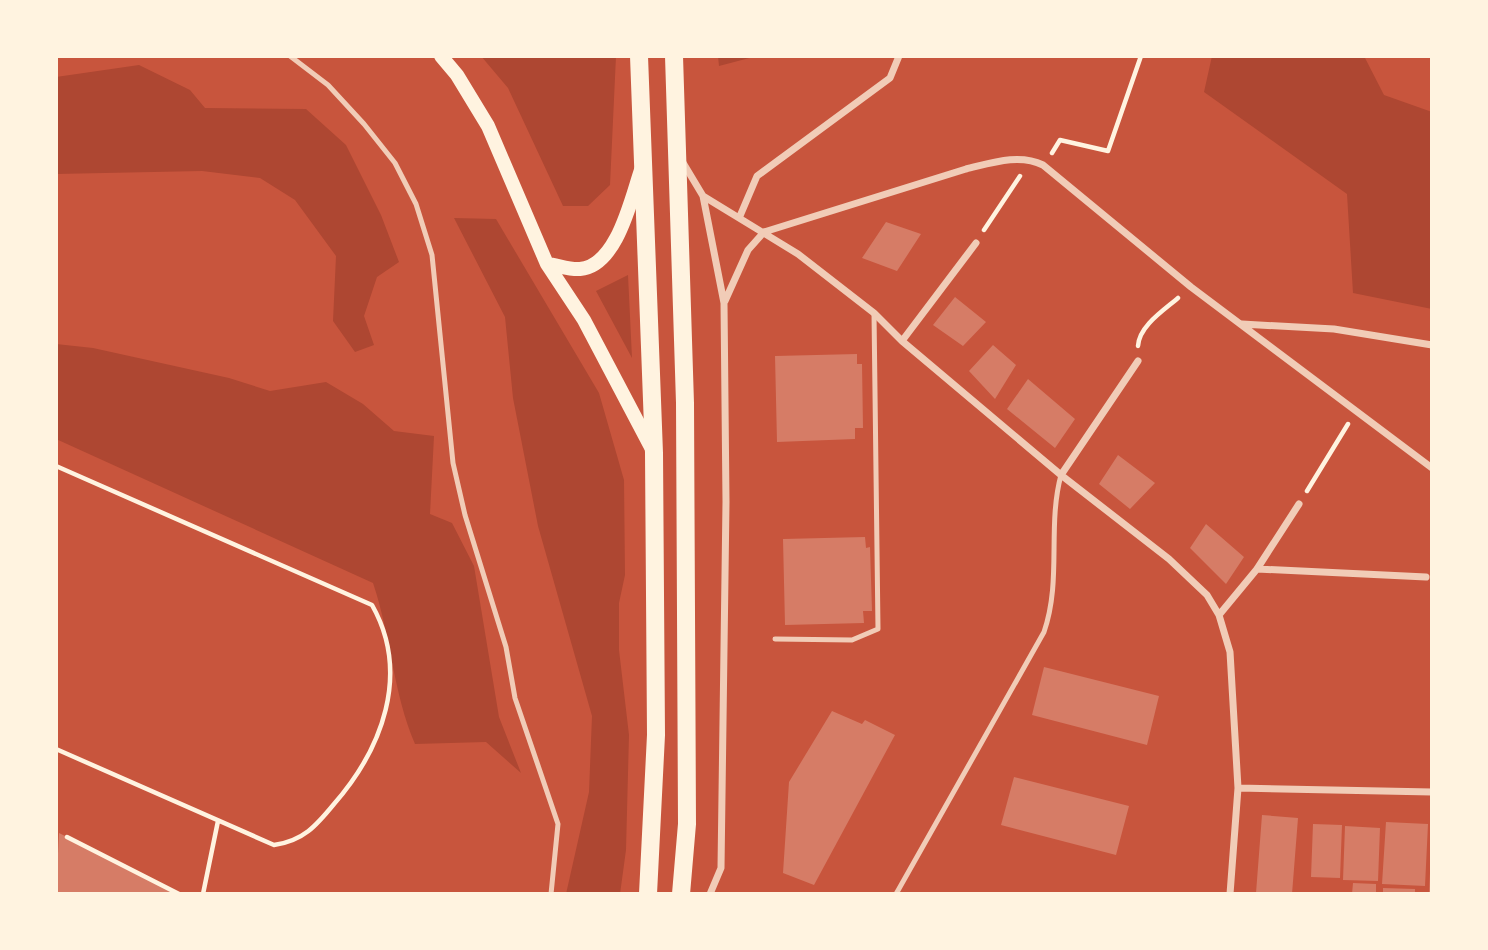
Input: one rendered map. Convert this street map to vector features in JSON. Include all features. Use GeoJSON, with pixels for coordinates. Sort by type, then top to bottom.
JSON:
{"type":"FeatureCollection","features":[{"type":"Feature","properties":{"kind":"main road"},"geometry":{"type":"LineString","coordinates":[[441,56],[457,75],[488,126],[547,264],[584,320],[654,453]]}},
{"type":"Feature","properties":{"kind":"main road"},"geometry":{"type":"LineString","coordinates":[[639,56],[654,453],[656,735],[648,894]]}},
{"type":"Feature","properties":{"kind":"main road"},"geometry":{"type":"LineString","coordinates":[[674,56],[685,403],[687,824],[681,894]]}},
{"type":"Feature","properties":{"kind":"main road"},"geometry":{"type":"LineString","coordinates":[[547,264],[581,269],[602,259],[615,244],[643,166]]}},
{"type":"Feature","properties":{"kind":"street"},"geometry":{"type":"LineString","coordinates":[[740,216],[757,176],[890,78],[899,56]]}},
{"type":"Feature","properties":{"kind":"street"},"geometry":{"type":"LineString","coordinates":[[678,152],[703,196],[724,303],[726,489],[721,868],[710,894]]}},
{"type":"Feature","properties":{"kind":"street"},"geometry":{"type":"LineString","coordinates":[[724,303],[748,250],[764,232],[966,169],[1000,160],[1031,159],[1043,165],[1191,287],[1432,468]]}},
{"type":"Feature","properties":{"kind":"street"},"geometry":{"type":"LineString","coordinates":[[703,196],[764,232],[874,313],[902,341],[1061,475],[1169,559],[1207,595],[1219,615],[1230,652],[1238,788],[1230,894]]}},
{"type":"Feature","properties":{"kind":"street"},"geometry":{"type":"LineString","coordinates":[[902,341],[976,243]]}},
{"type":"Feature","properties":{"kind":"street"},"geometry":{"type":"LineString","coordinates":[[1242,324],[1334,328],[1432,345]]}},
{"type":"Feature","properties":{"kind":"street"},"geometry":{"type":"LineString","coordinates":[[1061,475],[1138,361]]}},
{"type":"Feature","properties":{"kind":"street"},"geometry":{"type":"LineString","coordinates":[[1219,615],[1257,569],[1299,504]]}},
{"type":"Feature","properties":{"kind":"street"},"geometry":{"type":"LineString","coordinates":[[1257,569],[1426,577]]}},
{"type":"Feature","properties":{"kind":"street"},"geometry":{"type":"LineString","coordinates":[[1238,788],[1432,792]]}},
{"type":"Feature","properties":{"kind":"lane"},"geometry":{"type":"LineString","coordinates":[[290,56],[328,85],[395,163],[416,204],[432,255],[456,476],[506,647],[515,698],[558,824],[551,894]]}},
{"type":"Feature","properties":{"kind":"lane"},"geometry":{"type":"LineString","coordinates":[[775,639],[852,640],[877,629],[874,313]]}},
{"type":"Feature","properties":{"kind":"lane"},"geometry":{"type":"LineString","coordinates":[[896,894],[1044,632],[1055,592],[1054,523],[1061,475]]}},
{"type":"Feature","properties":{"kind":"path"},"geometry":{"type":"LineString","coordinates":[[1043,165],[1060,140],[1108,150],[1141,56]]}},
{"type":"Feature","properties":{"kind":"path"},"geometry":{"type":"LineString","coordinates":[[976,243],[1031,159]]}},
{"type":"Feature","properties":{"kind":"path"},"geometry":{"type":"LineString","coordinates":[[1138,361],[1138,341],[1153,319],[1191,287]]}},
{"type":"Feature","properties":{"kind":"path"},"geometry":{"type":"LineString","coordinates":[[1299,504],[1357,410]]}},
{"type":"Feature","properties":{"kind":"path"},"geometry":{"type":"LineString","coordinates":[[56,466],[372,605],[382,623],[390,660],[382,730],[370,757],[348,789],[309,833],[289,843],[274,845],[56,749]]}},
{"type":"Feature","properties":{"kind":"path"},"geometry":{"type":"LineString","coordinates":[[203,894],[218,821]]}},
{"type":"Feature","properties":{"kind":"path"},"geometry":{"type":"LineString","coordinates":[[67,837],[180,894]]}},
{"type":"Feature","properties":{"kind":"shaded area"},"geometry":{"type":"Polygon","coordinates":[[[481,56],[616,56],[610,185],[588,206],[563,206],[508,88],[481,56]]]}},
{"type":"Feature","properties":{"kind":"shaded area"},"geometry":{"type":"Polygon","coordinates":[[[718,56],[757,56],[719,66],[718,56]]]}},
{"type":"Feature","properties":{"kind":"shaded area"},"geometry":{"type":"Polygon","coordinates":[[[1212,56],[1364,56],[1384,95],[1432,112],[1432,309],[1353,293],[1347,194],[1204,92],[1212,56]]]}},
{"type":"Feature","properties":{"kind":"shaded area"},"geometry":{"type":"Polygon","coordinates":[[[139,65],[190,90],[205,108],[306,109],[346,145],[381,215],[399,262],[377,277],[364,316],[374,345],[355,352],[333,321],[336,256],[295,200],[260,178],[202,171],[56,174],[56,77],[139,65]]]}},
{"type":"Feature","properties":{"kind":"shaded area"},"geometry":{"type":"Polygon","coordinates":[[[454,218],[496,219],[599,393],[624,480],[625,575],[619,603],[619,650],[629,735],[626,850],[620,894],[566,894],[589,792],[592,716],[538,526],[513,398],[505,317],[454,218]]]}},
{"type":"Feature","properties":{"kind":"shaded area"},"geometry":{"type":"Polygon","coordinates":[[[628,275],[632,358],[596,291],[628,275]]]}},
{"type":"Feature","properties":{"kind":"shaded area"},"geometry":{"type":"Polygon","coordinates":[[[56,344],[93,348],[229,378],[270,391],[326,382],[363,404],[394,431],[434,436],[430,514],[452,523],[474,566],[499,717],[521,773],[486,742],[415,744],[402,705],[373,583],[56,439],[56,344]]]}},
{"type":"Feature","properties":{"kind":"building"},"geometry":{"type":"Polygon","coordinates":[[[886,222],[921,234],[897,271],[862,258],[886,222]]]}},
{"type":"Feature","properties":{"kind":"building"},"geometry":{"type":"Polygon","coordinates":[[[955,297],[986,322],[963,346],[933,325],[955,297]]]}},
{"type":"Feature","properties":{"kind":"building"},"geometry":{"type":"Polygon","coordinates":[[[993,345],[1016,365],[995,399],[969,371],[993,345]]]}},
{"type":"Feature","properties":{"kind":"building"},"geometry":{"type":"Polygon","coordinates":[[[857,354],[857,364],[862,364],[863,428],[855,428],[855,439],[777,442],[775,356],[857,354]]]}},
{"type":"Feature","properties":{"kind":"building"},"geometry":{"type":"Polygon","coordinates":[[[1028,379],[1075,419],[1055,448],[1007,409],[1028,379]]]}},
{"type":"Feature","properties":{"kind":"building"},"geometry":{"type":"Polygon","coordinates":[[[1118,455],[1155,483],[1130,509],[1099,484],[1118,455]]]}},
{"type":"Feature","properties":{"kind":"building"},"geometry":{"type":"Polygon","coordinates":[[[1206,524],[1244,557],[1226,584],[1190,548],[1206,524]]]}},
{"type":"Feature","properties":{"kind":"building"},"geometry":{"type":"Polygon","coordinates":[[[865,537],[866,548],[870,547],[872,611],[863,611],[864,623],[785,625],[783,539],[865,537]]]}},
{"type":"Feature","properties":{"kind":"building"},"geometry":{"type":"Polygon","coordinates":[[[1044,667],[1159,696],[1147,745],[1032,715],[1044,667]]]}},
{"type":"Feature","properties":{"kind":"building"},"geometry":{"type":"Polygon","coordinates":[[[832,711],[862,724],[865,720],[895,735],[814,885],[783,873],[789,782],[832,711]]]}},
{"type":"Feature","properties":{"kind":"building"},"geometry":{"type":"Polygon","coordinates":[[[1014,777],[1129,806],[1116,855],[1001,825],[1014,777]]]}},
{"type":"Feature","properties":{"kind":"building"},"geometry":{"type":"Polygon","coordinates":[[[1262,815],[1298,818],[1292,894],[1256,893],[1262,815]]]}},
{"type":"Feature","properties":{"kind":"building"},"geometry":{"type":"Polygon","coordinates":[[[1386,822],[1428,824],[1425,886],[1382,884],[1386,822]]]}},
{"type":"Feature","properties":{"kind":"building"},"geometry":{"type":"Polygon","coordinates":[[[1313,824],[1342,825],[1340,878],[1311,877],[1313,824]]]}},
{"type":"Feature","properties":{"kind":"building"},"geometry":{"type":"Polygon","coordinates":[[[1345,826],[1380,828],[1378,881],[1343,880],[1345,826]]]}},
{"type":"Feature","properties":{"kind":"building"},"geometry":{"type":"Polygon","coordinates":[[[59,833],[144,875],[182,894],[56,894],[59,833]]]}},
{"type":"Feature","properties":{"kind":"building"},"geometry":{"type":"Polygon","coordinates":[[[1432,873],[1432,894],[1429,894],[1432,873]]]}},
{"type":"Feature","properties":{"kind":"building"},"geometry":{"type":"Polygon","coordinates":[[[1353,883],[1376,884],[1376,894],[1352,894],[1353,883]]]}},
{"type":"Feature","properties":{"kind":"building"},"geometry":{"type":"Polygon","coordinates":[[[1383,888],[1415,889],[1415,894],[1383,894],[1383,888]]]}}]}
